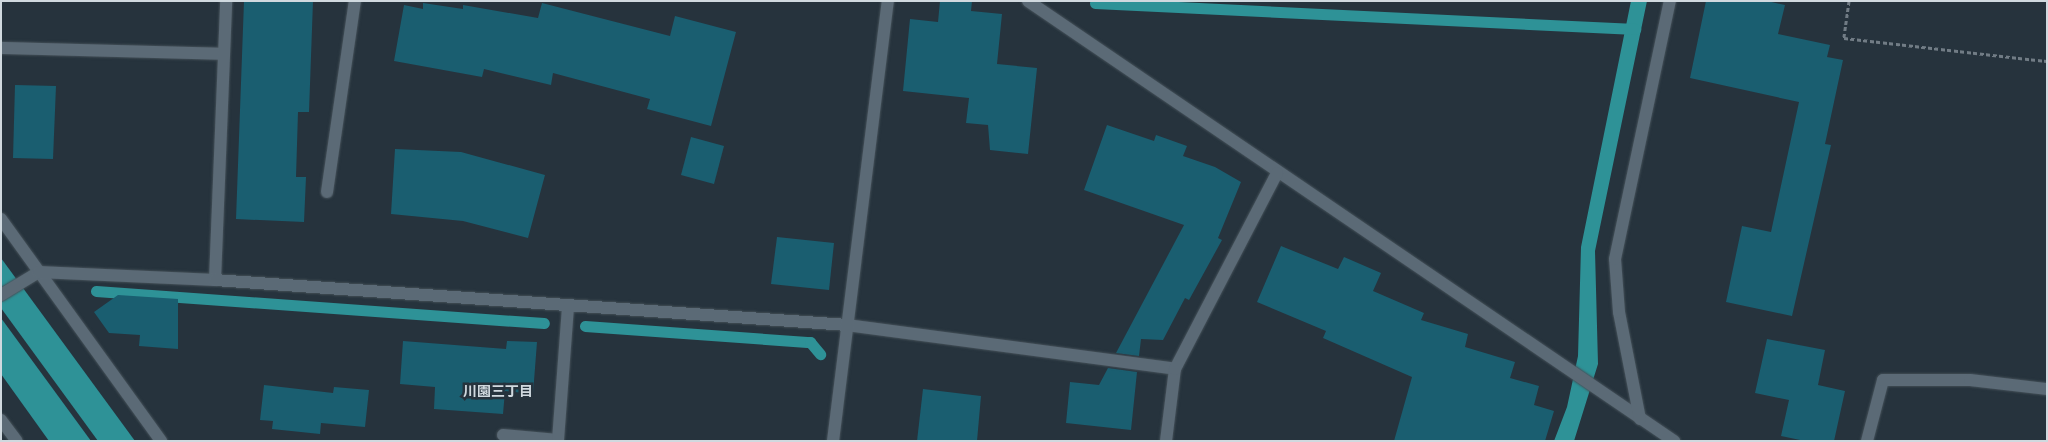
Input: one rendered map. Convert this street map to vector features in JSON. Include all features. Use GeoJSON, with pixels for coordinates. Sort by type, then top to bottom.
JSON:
{"type":"FeatureCollection","features":[{"type":"Feature","properties":{"kind":"street"},"geometry":{"type":"LineString","coordinates":[[215,280],[226,1]]}},
{"type":"Feature","properties":{"kind":"street"},"geometry":{"type":"LineString","coordinates":[[327,192],[355,1]]}},
{"type":"Feature","properties":{"kind":"street"},"geometry":{"type":"LineString","coordinates":[[832,441],[888,1]]}},
{"type":"Feature","properties":{"kind":"street"},"geometry":{"type":"LineString","coordinates":[[1028,1],[1277,173],[1674,441]]}},
{"type":"Feature","properties":{"kind":"street"},"geometry":{"type":"LineString","coordinates":[[1640,419],[1619,312],[1615,258],[1670,1]]}},
{"type":"Feature","properties":{"kind":"street"},"geometry":{"type":"LineString","coordinates":[[1,48],[224,54]]}},
{"type":"Feature","properties":{"kind":"street"},"geometry":{"type":"LineString","coordinates":[[1166,441],[1175,369],[1277,173]]}},
{"type":"Feature","properties":{"kind":"street"},"geometry":{"type":"LineString","coordinates":[[1,219],[161,441]]}},
{"type":"Feature","properties":{"kind":"street"},"geometry":{"type":"LineString","coordinates":[[1,295],[39,272],[215,280],[847,325],[1175,369]]}},
{"type":"Feature","properties":{"kind":"street"},"geometry":{"type":"LineString","coordinates":[[503,435],[558,440],[568,306]]}},
{"type":"Feature","properties":{"kind":"street"},"geometry":{"type":"LineString","coordinates":[[1867,441],[1883,380],[1970,380],[2047,389]]}},
{"type":"Feature","properties":{"kind":"street"},"geometry":{"type":"LineString","coordinates":[[1,420],[17,441]]}},
{"type":"Feature","properties":{"kind":"path"},"geometry":{"type":"LineString","coordinates":[[1849,1],[1844,38],[2047,61]]}},
{"type":"Feature","properties":{"kind":"water"},"geometry":{"type":"Polygon","coordinates":[[[1631,1],[1647,1],[1595,251],[1598,364],[1574,441],[1554,441],[1567,407],[1578,356],[1581,247],[1631,1]]]}},
{"type":"Feature","properties":{"kind":"water"},"geometry":{"type":"Polygon","coordinates":[[[1,258],[135,441],[98,441],[1,308],[1,258]]]}},
{"type":"Feature","properties":{"kind":"water"},"geometry":{"type":"Polygon","coordinates":[[[1,318],[91,441],[49,441],[1,374],[1,318]]]}},
{"type":"Feature","properties":{"kind":"building"},"geometry":{"type":"Polygon","coordinates":[[[244,1],[313,1],[309,112],[298,112],[296,177],[306,177],[304,222],[236,219],[244,1]]]}},
{"type":"Feature","properties":{"kind":"building"},"geometry":{"type":"Polygon","coordinates":[[[940,1],[972,1],[971,11],[1002,14],[997,64],[1037,68],[1028,154],[990,150],[988,125],[966,123],[969,98],[903,91],[910,19],[938,22],[940,1]]]}},
{"type":"Feature","properties":{"kind":"building"},"geometry":{"type":"Polygon","coordinates":[[[1706,1],[1767,1],[1785,5],[1778,34],[1830,45],[1827,57],[1843,60],[1825,144],[1831,145],[1792,316],[1726,302],[1742,226],[1771,232],[1799,102],[1690,78],[1706,1]]]}},
{"type":"Feature","properties":{"kind":"building"},"geometry":{"type":"Polygon","coordinates":[[[423,3],[463,9],[463,5],[538,18],[542,3],[670,36],[675,16],[736,32],[711,126],[647,109],[650,99],[553,73],[551,85],[484,69],[482,77],[394,61],[404,5],[423,9],[423,3]]]}},
{"type":"Feature","properties":{"kind":"building"},"geometry":{"type":"Polygon","coordinates":[[[15,85],[56,86],[53,159],[13,158],[15,85]]]}},
{"type":"Feature","properties":{"kind":"building"},"geometry":{"type":"Polygon","coordinates":[[[1107,125],[1154,141],[1156,135],[1187,146],[1183,156],[1215,167],[1241,182],[1218,238],[1222,240],[1189,300],[1185,298],[1163,340],[1141,339],[1139,356],[1116,353],[1184,225],[1084,190],[1107,125]]]}},
{"type":"Feature","properties":{"kind":"building"},"geometry":{"type":"Polygon","coordinates":[[[691,137],[724,146],[714,184],[681,175],[691,137]]]}},
{"type":"Feature","properties":{"kind":"building"},"geometry":{"type":"Polygon","coordinates":[[[395,149],[461,152],[545,175],[528,238],[463,221],[391,214],[395,149]]]}},
{"type":"Feature","properties":{"kind":"building"},"geometry":{"type":"Polygon","coordinates":[[[777,237],[834,243],[829,290],[771,284],[777,237]]]}},
{"type":"Feature","properties":{"kind":"building"},"geometry":{"type":"Polygon","coordinates":[[[1281,246],[1338,269],[1344,257],[1381,273],[1373,291],[1424,313],[1421,320],[1468,334],[1465,347],[1515,362],[1510,378],[1539,386],[1534,405],[1554,411],[1545,441],[1394,441],[1412,377],[1323,338],[1326,331],[1257,302],[1281,246]]]}},
{"type":"Feature","properties":{"kind":"building"},"geometry":{"type":"Polygon","coordinates":[[[118,295],[178,299],[178,349],[139,346],[140,335],[109,333],[94,312],[118,295]]]}},
{"type":"Feature","properties":{"kind":"building"},"geometry":{"type":"Polygon","coordinates":[[[1767,339],[1825,350],[1818,385],[1845,391],[1834,441],[1805,441],[1781,436],[1789,400],[1755,393],[1767,339]]]}},
{"type":"Feature","properties":{"kind":"building"},"geometry":{"type":"Polygon","coordinates":[[[403,341],[506,349],[507,341],[537,342],[533,394],[505,391],[503,414],[434,409],[435,387],[400,384],[403,341]]]}},
{"type":"Feature","properties":{"kind":"building"},"geometry":{"type":"Polygon","coordinates":[[[1108,368],[1137,372],[1131,430],[1066,423],[1070,382],[1099,385],[1108,368]]]}},
{"type":"Feature","properties":{"kind":"building"},"geometry":{"type":"Polygon","coordinates":[[[264,385],[333,393],[334,387],[369,390],[365,427],[321,423],[320,434],[272,429],[273,421],[260,420],[264,385]]]}},
{"type":"Feature","properties":{"kind":"building"},"geometry":{"type":"Polygon","coordinates":[[[923,389],[981,396],[977,441],[917,441],[923,389]]]}},
{"type":"Feature","properties":{"kind":"waterway"},"geometry":{"type":"LineString","coordinates":[[1095,3],[1635,29]]}},
{"type":"Feature","properties":{"kind":"waterway"},"geometry":{"type":"LineString","coordinates":[[96,291],[544,323]]}},
{"type":"Feature","properties":{"kind":"waterway"},"geometry":{"type":"LineString","coordinates":[[585,326],[810,342],[820,354]]}},
{"type":"Feature","properties":{"kind":"district","name":"川園三丁目"},"geometry":{"type":"Point","coordinates":[498,391]}}]}
